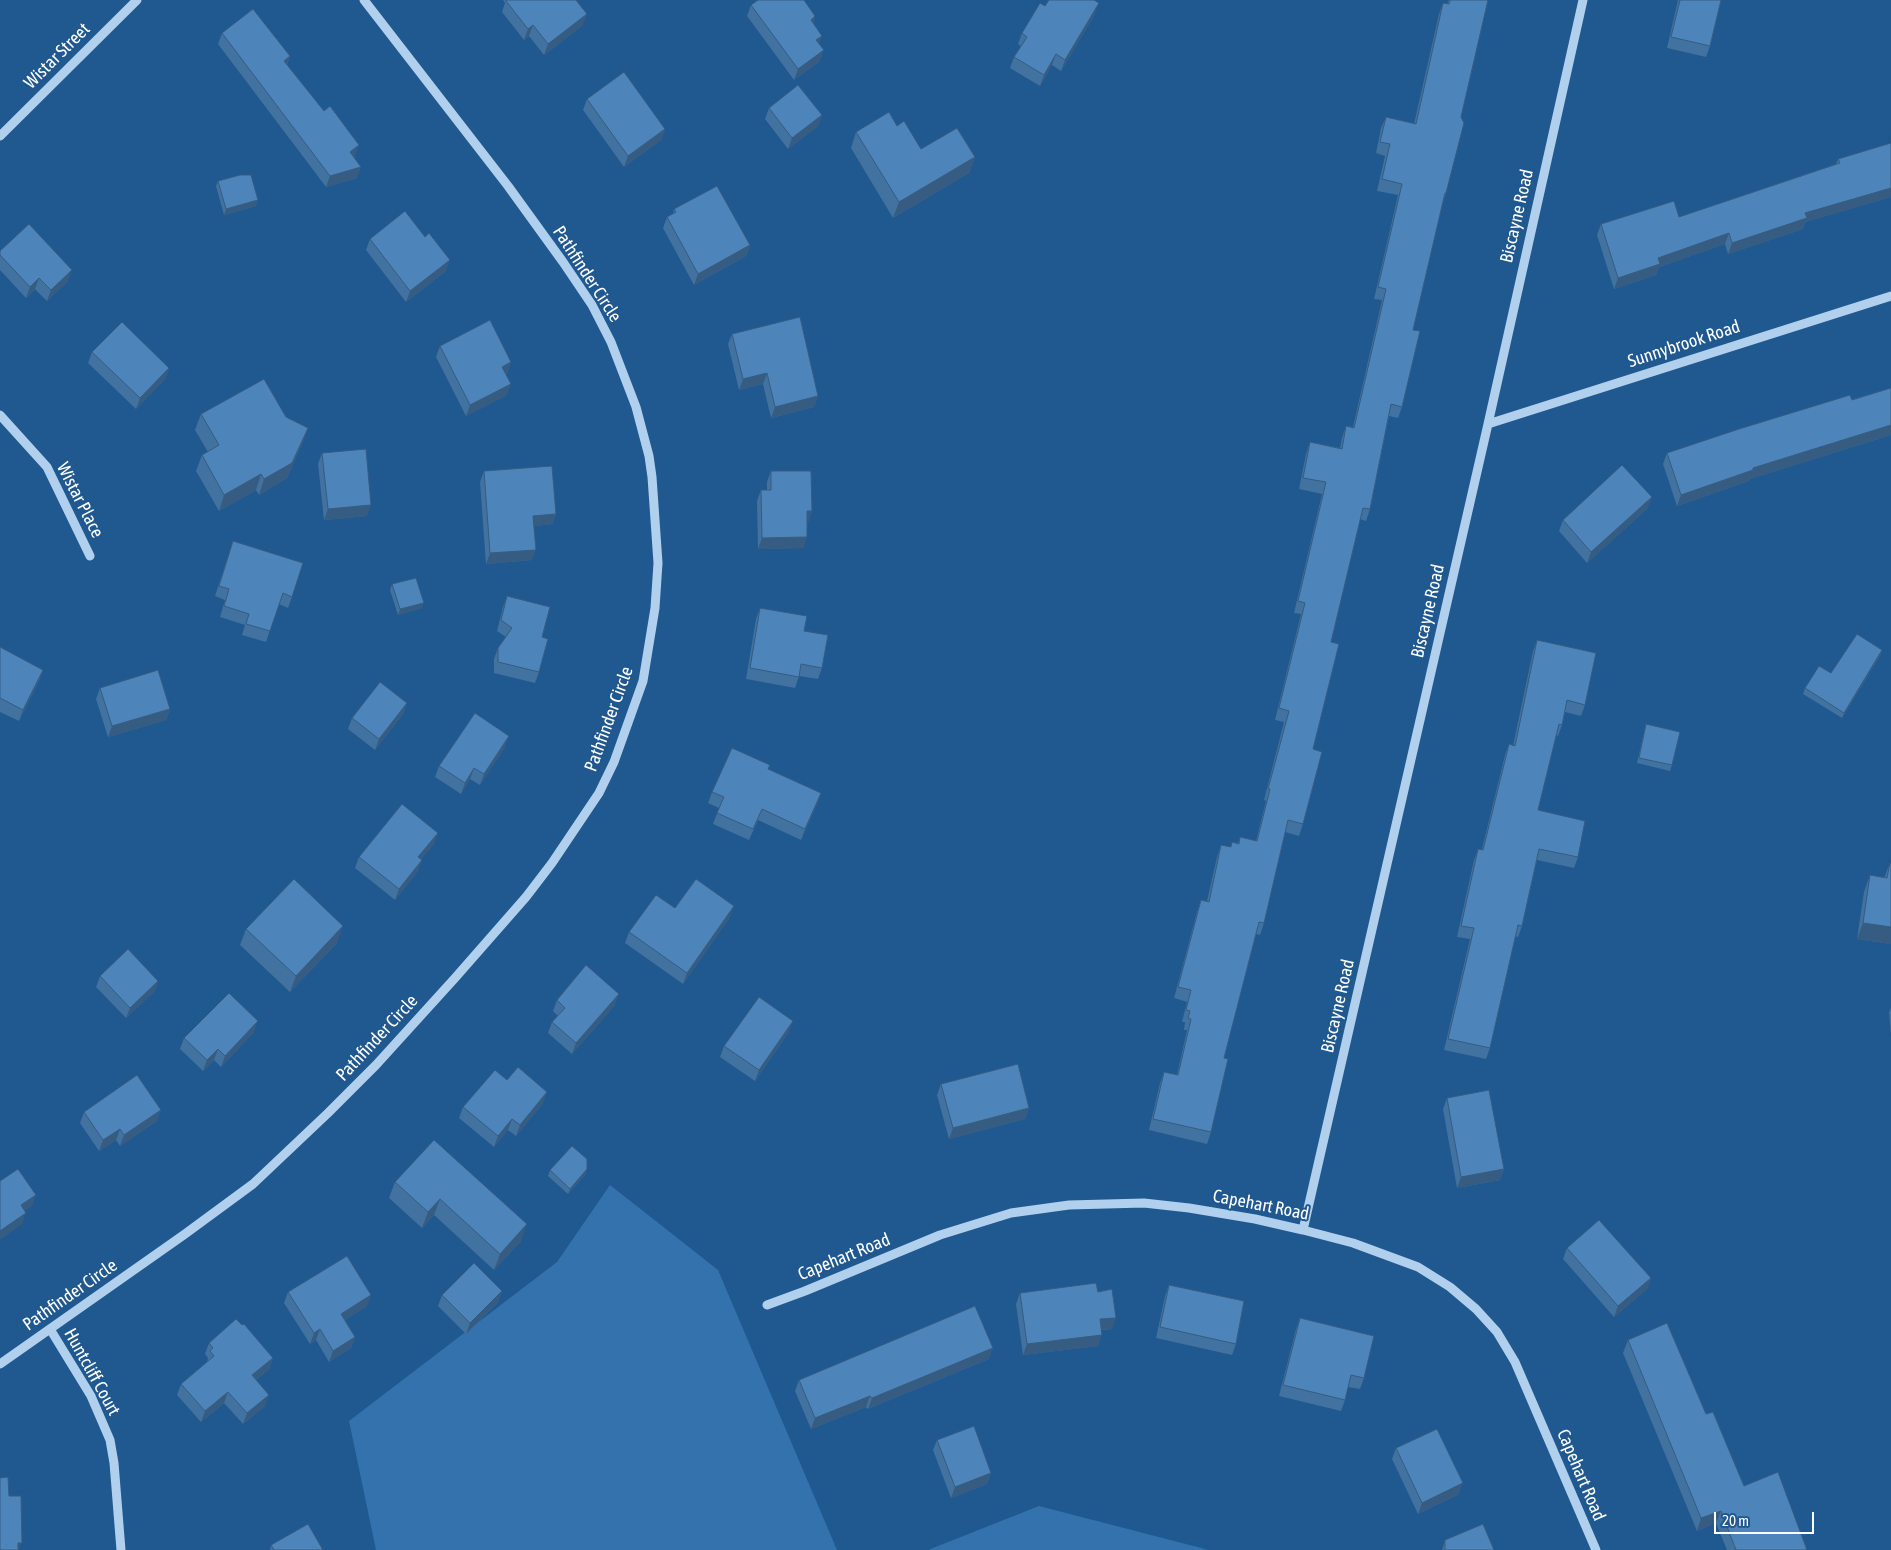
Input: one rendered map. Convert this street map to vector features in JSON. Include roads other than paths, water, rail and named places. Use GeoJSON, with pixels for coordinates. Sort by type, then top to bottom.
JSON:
{"type":"FeatureCollection","features":[{"type":"Feature","properties":{"kind":"street","name":"Wistar Street"},"geometry":{"type":"LineString","coordinates":[[0,136],[137,0]]}},
{"type":"Feature","properties":{"kind":"street","name":"Pathfinder Circle"},"geometry":{"type":"LineString","coordinates":[[0,1364],[253,1184],[376,1065],[455,978],[547,870],[599,793],[614,762],[643,681],[648,660],[655,608],[658,563],[652,477],[649,456],[636,406],[611,342],[592,305],[563,262],[502,178],[364,0]]}},
{"type":"Feature","properties":{"kind":"street","name":"Biscayne Road"},"geometry":{"type":"LineString","coordinates":[[1303,1230],[1488,424],[1582,0]]}},
{"type":"Feature","properties":{"kind":"street","name":"Sunnybrook Road"},"geometry":{"type":"LineString","coordinates":[[1488,424],[1891,296]]}},
{"type":"Feature","properties":{"kind":"street","name":"Wistar Place"},"geometry":{"type":"LineString","coordinates":[[0,414],[47,468],[90,556]]}},
{"type":"Feature","properties":{"kind":"street","name":"Capehart Road"},"geometry":{"type":"LineString","coordinates":[[767,1305],[940,1235],[1011,1214],[1069,1205],[1144,1204],[1189,1208],[1303,1230],[1353,1243],[1418,1267],[1450,1286],[1492,1326],[1515,1362],[1596,1550]]}},
{"type":"Feature","properties":{"kind":"street","name":"Huntcliff Court"},"geometry":{"type":"LineString","coordinates":[[50,1329],[91,1396],[110,1440],[114,1463],[121,1550]]}}]}
